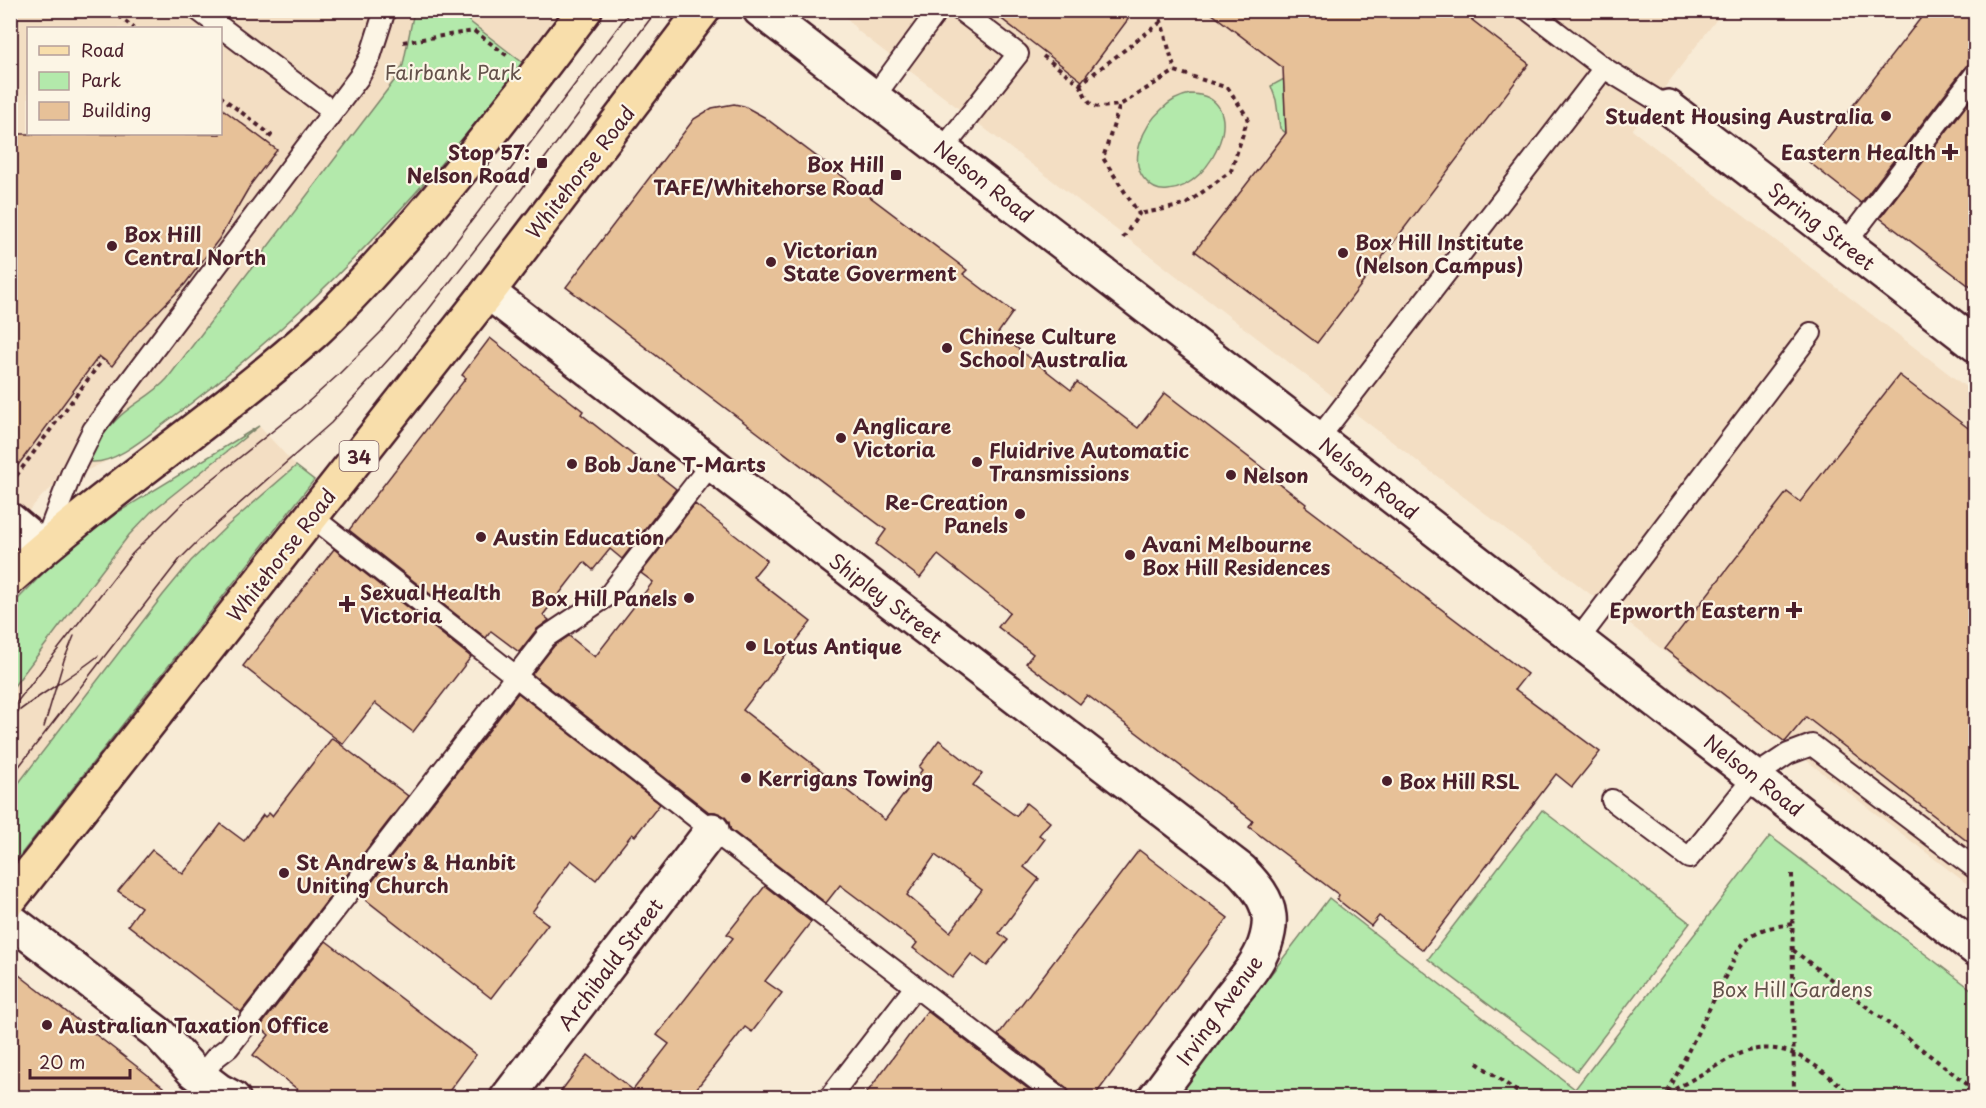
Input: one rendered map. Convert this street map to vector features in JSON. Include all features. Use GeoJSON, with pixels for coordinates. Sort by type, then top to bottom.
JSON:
{"type":"FeatureCollection","features":[{"type":"Feature","properties":{"kind":"main road"},"geometry":{"type":"LineString","coordinates":[[10,578],[102,500],[229,404],[315,332],[449,186],[585,10]]}},
{"type":"Feature","properties":{"kind":"main road","name":"Whitehorse Road"},"geometry":{"type":"LineString","coordinates":[[10,899],[488,292],[704,10]]}},
{"type":"Feature","properties":{"kind":"street","name":"Nelson Road"},"geometry":{"type":"LineString","coordinates":[[760,10],[1755,776],[1976,949]]}},
{"type":"Feature","properties":{"kind":"street","name":"Spring Street"},"geometry":{"type":"LineString","coordinates":[[1668,107],[1976,345]]}},
{"type":"Feature","properties":{"kind":"street","name":"Shipley Street"},"geometry":{"type":"LineString","coordinates":[[488,292],[1240,870],[1255,885],[1264,900],[1269,917]]}},
{"type":"Feature","properties":{"kind":"street"},"geometry":{"type":"LineString","coordinates":[[10,520],[43,548]]}},
{"type":"Feature","properties":{"kind":"street","name":"Archibald Street"},"geometry":{"type":"LineString","coordinates":[[507,1098],[712,830]]}},
{"type":"Feature","properties":{"kind":"street","name":"Irving Avenue"},"geometry":{"type":"LineString","coordinates":[[1155,1098],[1256,962],[1265,945],[1269,917]]}},
{"type":"Feature","properties":{"kind":"street"},"geometry":{"type":"LineString","coordinates":[[10,920],[168,1043],[186,1065],[200,1077],[233,1098]]}},
{"type":"Feature","properties":{"kind":"lane"},"geometry":{"type":"LineString","coordinates":[[198,10],[221,27]]}},
{"type":"Feature","properties":{"kind":"lane"},"geometry":{"type":"LineString","coordinates":[[43,548],[72,472],[93,430],[200,276],[368,63],[385,10]]}},
{"type":"Feature","properties":{"kind":"lane"},"geometry":{"type":"LineString","coordinates":[[874,96],[938,10]]}},
{"type":"Feature","properties":{"kind":"lane"},"geometry":{"type":"LineString","coordinates":[[943,150],[1018,54],[960,10]]}},
{"type":"Feature","properties":{"kind":"lane"},"geometry":{"type":"LineString","coordinates":[[1528,10],[1604,68],[1668,107]]}},
{"type":"Feature","properties":{"kind":"lane"},"geometry":{"type":"LineString","coordinates":[[222,28],[332,111]]}},
{"type":"Feature","properties":{"kind":"lane"},"geometry":{"type":"LineString","coordinates":[[1318,439],[1604,68]]}},
{"type":"Feature","properties":{"kind":"lane"},"geometry":{"type":"LineString","coordinates":[[1845,244],[1976,73]]}},
{"type":"Feature","properties":{"kind":"lane"},"geometry":{"type":"LineString","coordinates":[[1578,640],[1810,333]]}},
{"type":"Feature","properties":{"kind":"lane"},"geometry":{"type":"LineString","coordinates":[[200,1077],[216,1057],[229,1047],[546,637],[609,595],[711,464]]}},
{"type":"Feature","properties":{"kind":"lane"},"geometry":{"type":"LineString","coordinates":[[311,516],[712,830],[1060,1098]]}},
{"type":"Feature","properties":{"kind":"lane"},"geometry":{"type":"LineString","coordinates":[[1612,800],[1689,858],[1755,776],[1788,754],[1812,745],[1976,869]]}},
{"type":"Feature","properties":{"kind":"lane"},"geometry":{"type":"LineString","coordinates":[[829,1098],[915,987]]}},
{"type":"Feature","properties":{"kind":"path"},"geometry":{"type":"LineString","coordinates":[[111,10],[133,27]]}},
{"type":"Feature","properties":{"kind":"path"},"geometry":{"type":"LineString","coordinates":[[1158,10],[1175,71]]}},
{"type":"Feature","properties":{"kind":"path"},"geometry":{"type":"LineString","coordinates":[[1080,84],[1161,22]]}},
{"type":"Feature","properties":{"kind":"path"},"geometry":{"type":"LineString","coordinates":[[374,46],[474,31],[510,58]]}},
{"type":"Feature","properties":{"kind":"path"},"geometry":{"type":"LineString","coordinates":[[1036,50],[1080,84],[1088,104],[1096,108],[1120,105],[1175,71],[1228,88],[1248,118],[1231,171],[1185,205],[1139,214],[1123,238]]}},
{"type":"Feature","properties":{"kind":"path"},"geometry":{"type":"LineString","coordinates":[[222,98],[271,135],[266,142]]}},
{"type":"Feature","properties":{"kind":"path"},"geometry":{"type":"LineString","coordinates":[[1120,105],[1103,158],[1139,214]]}},
{"type":"Feature","properties":{"kind":"path"},"geometry":{"type":"LineString","coordinates":[[11,483],[103,359]]}},
{"type":"Feature","properties":{"kind":"path"},"geometry":{"type":"LineString","coordinates":[[1792,874],[1794,1098]]}},
{"type":"Feature","properties":{"kind":"path"},"geometry":{"type":"LineString","coordinates":[[1668,1093],[1745,940],[1763,929],[1792,924]]}},
{"type":"Feature","properties":{"kind":"path"},"geometry":{"type":"LineString","coordinates":[[1793,950],[1976,1091]]}},
{"type":"Feature","properties":{"kind":"path"},"geometry":{"type":"LineString","coordinates":[[1659,1098],[1747,1051],[1767,1047],[1794,1054],[1814,1066],[1855,1098]]}},
{"type":"Feature","properties":{"kind":"path"},"geometry":{"type":"LineString","coordinates":[[1477,1063],[1526,1098]]}},
{"type":"Feature","properties":{"kind":"shaded area"},"geometry":{"type":"Polygon","coordinates":[[[11,11],[562,11],[473,128],[372,242],[323,289],[276,332],[182,410],[140,441],[107,461],[54,486],[11,530],[11,11]]]}},
{"type":"Feature","properties":{"kind":"shaded area"},"geometry":{"type":"Polygon","coordinates":[[[841,11],[1723,11],[1632,130],[1975,394],[1975,890],[858,31],[841,11]]]}},
{"type":"Feature","properties":{"kind":"shaded area"},"geometry":{"type":"Polygon","coordinates":[[[259,426],[296,466],[227,526],[11,793],[10,690],[129,535],[151,512],[259,426]]]}},
{"type":"Feature","properties":{"kind":"green space","name":"Fairbank Park"},"geometry":{"type":"Polygon","coordinates":[[[414,11],[456,11],[523,63],[443,162],[401,209],[312,300],[265,343],[140,441],[110,459],[91,462],[90,458],[95,448],[112,424],[167,379],[394,81],[403,65],[414,11]]]}},
{"type":"Feature","properties":{"kind":"green space"},"geometry":{"type":"Polygon","coordinates":[[[1284,79],[1286,133],[1280,128],[1276,100],[1271,86],[1284,79]]]}},
{"type":"Feature","properties":{"kind":"green space"},"geometry":{"type":"Polygon","coordinates":[[[1190,94],[1209,98],[1220,109],[1223,124],[1220,142],[1212,159],[1199,174],[1184,185],[1168,190],[1156,189],[1141,174],[1138,164],[1140,144],[1149,124],[1162,109],[1175,99],[1190,94]]]}},
{"type":"Feature","properties":{"kind":"green space"},"geometry":{"type":"Polygon","coordinates":[[[259,426],[151,512],[129,535],[11,690],[11,608],[17,600],[62,554],[120,511],[259,426]]]}},
{"type":"Feature","properties":{"kind":"green space"},"geometry":{"type":"Polygon","coordinates":[[[296,466],[314,480],[11,867],[11,793],[191,561],[227,526],[296,466]]]}},
{"type":"Feature","properties":{"kind":"green space"},"geometry":{"type":"Polygon","coordinates":[[[1542,810],[1690,923],[1577,1071],[1428,959],[1542,810]]]}},
{"type":"Feature","properties":{"kind":"green space","name":"Box Hill Gardens"},"geometry":{"type":"Polygon","coordinates":[[[1770,836],[1975,992],[1975,1097],[1177,1097],[1329,898],[1575,1089],[1770,836]]]}},
{"type":"Feature","properties":{"kind":"building"},"geometry":{"type":"Polygon","coordinates":[[[990,10],[1135,10],[1082,81],[990,10]]]}},
{"type":"Feature","properties":{"kind":"building"},"geometry":{"type":"Polygon","coordinates":[[[1207,10],[1459,10],[1529,64],[1317,343],[1195,251],[1286,133],[1283,68],[1207,10]]]}},
{"type":"Feature","properties":{"kind":"building","name":"Student Housing Australia"},"geometry":{"type":"Polygon","coordinates":[[[1927,10],[1976,10],[1976,61],[1966,66],[1861,203],[1809,162],[1927,10]]]}},
{"type":"Feature","properties":{"kind":"building","name":"Eastern Health"},"geometry":{"type":"Polygon","coordinates":[[[1976,93],[1976,291],[1880,218],[1976,93]]]}},
{"type":"Feature","properties":{"kind":"building"},"geometry":{"type":"Polygon","coordinates":[[[734,104],[744,106],[764,117],[967,270],[963,274],[1013,312],[998,333],[1071,390],[1077,382],[1138,428],[1165,393],[1269,473],[1268,475],[1306,504],[1305,506],[1527,674],[1515,689],[1600,752],[1572,787],[1556,774],[1423,950],[1379,916],[1371,926],[1337,899],[1339,895],[1249,827],[1253,821],[1087,695],[1080,704],[1026,663],[1033,654],[998,627],[1010,612],[938,555],[920,578],[876,544],[886,530],[566,287],[694,119],[712,108],[734,104]]]}},
{"type":"Feature","properties":{"kind":"building","name":"Box Hill Central North"},"geometry":{"type":"Polygon","coordinates":[[[222,109],[277,150],[251,184],[219,239],[185,284],[137,333],[112,366],[99,356],[10,476],[10,134],[222,135],[222,109]]]}},
{"type":"Feature","properties":{"kind":"building"},"geometry":{"type":"Polygon","coordinates":[[[490,338],[583,411],[581,414],[676,489],[622,559],[610,549],[593,570],[584,562],[543,615],[549,620],[537,629],[519,652],[491,631],[486,638],[349,530],[466,378],[462,375],[490,338]]]}},
{"type":"Feature","properties":{"kind":"building"},"geometry":{"type":"Polygon","coordinates":[[[1899,375],[1976,434],[1976,848],[1806,717],[1785,742],[1665,649],[1787,492],[1800,502],[1899,375]]]}},
{"type":"Feature","properties":{"kind":"building"},"geometry":{"type":"Polygon","coordinates":[[[695,504],[767,560],[753,577],[811,622],[743,710],[885,820],[922,770],[919,767],[939,740],[982,774],[973,785],[1016,816],[1026,803],[1050,822],[1039,835],[1045,839],[1024,867],[1039,879],[999,933],[1008,940],[987,966],[971,954],[952,978],[913,948],[917,943],[840,885],[826,903],[730,829],[729,822],[724,816],[709,812],[532,674],[554,646],[569,636],[595,657],[653,582],[641,573],[695,504]],[[935,855],[907,895],[950,932],[982,890],[935,855]]]}},
{"type":"Feature","properties":{"kind":"building","name":"Sexual Health Victoria"},"geometry":{"type":"Polygon","coordinates":[[[334,549],[471,657],[413,732],[375,703],[343,744],[243,666],[334,549]]]}},
{"type":"Feature","properties":{"kind":"building"},"geometry":{"type":"Polygon","coordinates":[[[518,693],[660,804],[635,836],[632,834],[596,880],[571,860],[532,912],[548,924],[491,998],[361,896],[518,693]]]}},
{"type":"Feature","properties":{"kind":"building","name":"St Andrew’s & Hanbit Uniting Church"},"geometry":{"type":"Polygon","coordinates":[[[332,738],[408,796],[241,1012],[128,925],[141,907],[118,891],[152,850],[183,874],[221,824],[244,841],[263,815],[265,817],[269,813],[272,816],[332,738]]]}},
{"type":"Feature","properties":{"kind":"building"},"geometry":{"type":"Polygon","coordinates":[[[1139,850],[1228,918],[1093,1098],[1072,1098],[1067,1088],[998,1035],[1139,850]]]}},
{"type":"Feature","properties":{"kind":"building"},"geometry":{"type":"Polygon","coordinates":[[[765,886],[811,922],[765,981],[782,993],[752,1032],[745,1027],[689,1098],[556,1098],[588,1055],[633,1090],[669,1044],[657,1035],[733,938],[727,934],[765,886]]]}},
{"type":"Feature","properties":{"kind":"building"},"geometry":{"type":"Polygon","coordinates":[[[326,941],[476,1055],[444,1098],[309,1098],[253,1055],[269,1035],[260,1027],[326,941]]]}},
{"type":"Feature","properties":{"kind":"building","name":"Australian Taxation Office"},"geometry":{"type":"Polygon","coordinates":[[[10,968],[144,1072],[177,1098],[10,1098],[10,968]]]}},
{"type":"Feature","properties":{"kind":"building"},"geometry":{"type":"Polygon","coordinates":[[[927,1011],[1040,1098],[863,1098],[927,1011]]]}},
{"type":"Feature","properties":{"kind":"tram line"},"geometry":{"type":"LineString","coordinates":[[10,711],[132,554],[185,501],[299,410],[381,332],[433,272],[631,10]]}},
{"type":"Feature","properties":{"kind":"tram line"},"geometry":{"type":"LineString","coordinates":[[10,778],[180,559],[331,423],[398,349],[657,10]]}},
{"type":"Feature","properties":{"kind":"tram line"},"geometry":{"type":"LineString","coordinates":[[44,727],[64,660],[74,636]]}},
{"type":"Feature","properties":{"kind":"tram line"},"geometry":{"type":"LineString","coordinates":[[15,714],[98,656]]}},
{"type":"Feature","properties":{"kind":"place","name":"Student Housing Australia"},"geometry":{"type":"Point","coordinates":[1886,116]}},
{"type":"Feature","properties":{"kind":"place","name":"Eastern Health"},"geometry":{"type":"Point","coordinates":[1950,152]}},
{"type":"Feature","properties":{"kind":"place","name":"Stop 57: Nelson Road"},"geometry":{"type":"Point","coordinates":[542,163]}},
{"type":"Feature","properties":{"kind":"place","name":"Box Hill TAFE/Whitehorse Road"},"geometry":{"type":"Point","coordinates":[896,175]}},
{"type":"Feature","properties":{"kind":"place","name":"Box Hill Central North"},"geometry":{"type":"Point","coordinates":[112,246]}},
{"type":"Feature","properties":{"kind":"place","name":"Box Hill Institute (Nelson Campus)"},"geometry":{"type":"Point","coordinates":[1343,253]}},
{"type":"Feature","properties":{"kind":"place","name":"Victorian State Goverment"},"geometry":{"type":"Point","coordinates":[771,262]}},
{"type":"Feature","properties":{"kind":"place","name":"Chinese Culture School Australia"},"geometry":{"type":"Point","coordinates":[947,348]}},
{"type":"Feature","properties":{"kind":"place","name":"Anglicare Victoria"},"geometry":{"type":"Point","coordinates":[841,438]}},
{"type":"Feature","properties":{"kind":"place","name":"Fluidrive Automatic Transmissions"},"geometry":{"type":"Point","coordinates":[977,462]}},
{"type":"Feature","properties":{"kind":"place","name":"Bob Jane T-Marts"},"geometry":{"type":"Point","coordinates":[572,464]}},
{"type":"Feature","properties":{"kind":"place","name":"Nelson"},"geometry":{"type":"Point","coordinates":[1231,475]}},
{"type":"Feature","properties":{"kind":"place","name":"Re-Creation Panels"},"geometry":{"type":"Point","coordinates":[1020,514]}},
{"type":"Feature","properties":{"kind":"place","name":"Austin Education"},"geometry":{"type":"Point","coordinates":[481,537]}},
{"type":"Feature","properties":{"kind":"place","name":"Avani Melbourne Box Hill Residences"},"geometry":{"type":"Point","coordinates":[1130,555]}},
{"type":"Feature","properties":{"kind":"place","name":"Box Hill Panels"},"geometry":{"type":"Point","coordinates":[689,598]}},
{"type":"Feature","properties":{"kind":"place","name":"Sexual Health Victoria"},"geometry":{"type":"Point","coordinates":[347,604]}},
{"type":"Feature","properties":{"kind":"place","name":"Epworth Eastern"},"geometry":{"type":"Point","coordinates":[1794,610]}},
{"type":"Feature","properties":{"kind":"place","name":"Lotus Antique"},"geometry":{"type":"Point","coordinates":[751,646]}},
{"type":"Feature","properties":{"kind":"place","name":"Kerrigans Towing"},"geometry":{"type":"Point","coordinates":[746,778]}},
{"type":"Feature","properties":{"kind":"place","name":"Box Hill RSL"},"geometry":{"type":"Point","coordinates":[1387,781]}},
{"type":"Feature","properties":{"kind":"place","name":"St Andrew’s & Hanbit Uniting Church"},"geometry":{"type":"Point","coordinates":[284,873]}},
{"type":"Feature","properties":{"kind":"place","name":"Australian Taxation Office"},"geometry":{"type":"Point","coordinates":[47,1025]}}]}
